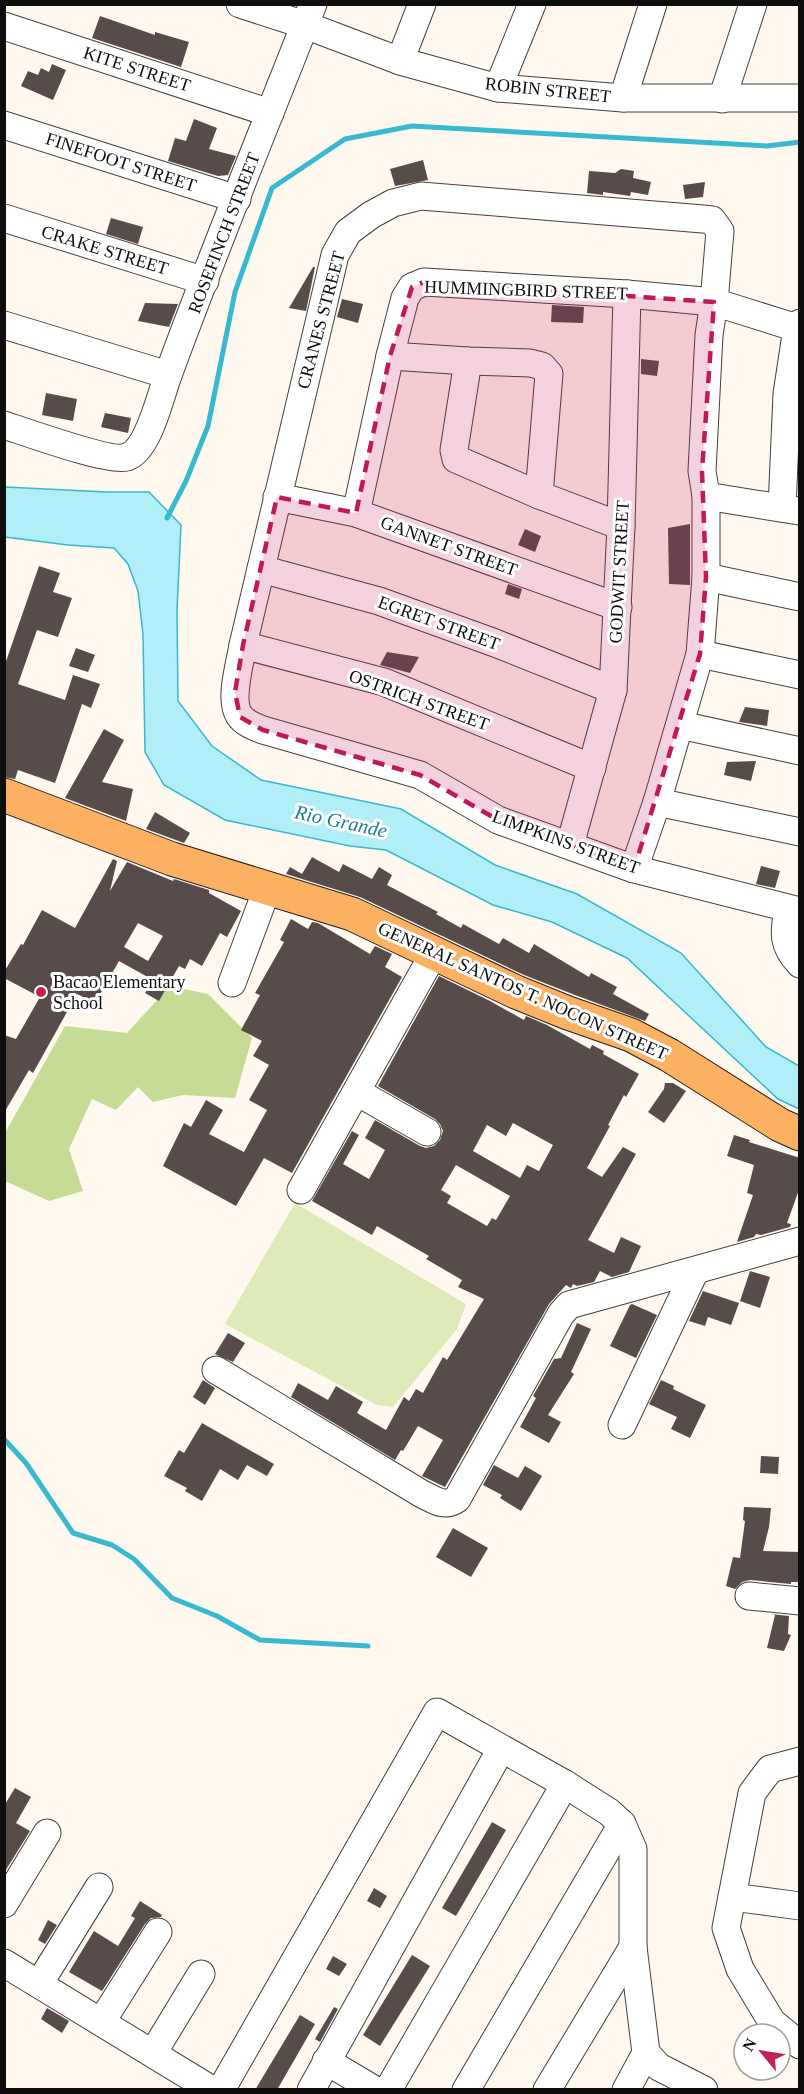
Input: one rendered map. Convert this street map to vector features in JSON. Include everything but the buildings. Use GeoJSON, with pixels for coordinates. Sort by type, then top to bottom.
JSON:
{"type":"FeatureCollection","features":[{"type":"Feature","properties":{"kind":"main road","name":"GENERAL SANTOS T. NOCON STREET"},"geometry":{"type":"LineString","coordinates":[[4,795],[172,859],[352,914],[516,992],[631,1035],[669,1055],[780,1125],[800,1134]]}},
{"type":"Feature","properties":{"kind":"street","name":"ROBIN STREET"},"geometry":{"type":"LineString","coordinates":[[240,4],[309,15],[400,61],[498,88],[623,98],[800,98]]}},
{"type":"Feature","properties":{"kind":"street"},"geometry":{"type":"LineString","coordinates":[[400,61],[423,4]]}},
{"type":"Feature","properties":{"kind":"street"},"geometry":{"type":"LineString","coordinates":[[498,88],[532,4]]}},
{"type":"Feature","properties":{"kind":"street"},"geometry":{"type":"LineString","coordinates":[[623,98],[653,4]]}},
{"type":"Feature","properties":{"kind":"street"},"geometry":{"type":"LineString","coordinates":[[722,99],[753,4]]}},
{"type":"Feature","properties":{"kind":"street","name":"ROSEFINCH STREET"},"geometry":{"type":"LineString","coordinates":[[4,425],[110,458],[129,457],[138,449],[145,438],[309,15]]}},
{"type":"Feature","properties":{"kind":"street","name":"KITE STREET"},"geometry":{"type":"LineString","coordinates":[[4,26],[270,113]]}},
{"type":"Feature","properties":{"kind":"street","name":"FINEFOOT STREET"},"geometry":{"type":"LineString","coordinates":[[4,125],[237,199]]}},
{"type":"Feature","properties":{"kind":"street","name":"CRANES STREET"},"geometry":{"type":"LineString","coordinates":[[240,717],[235,706],[235,692],[243,645],[335,255],[348,232],[393,202],[421,196],[712,220],[720,231],[714,302]]}},
{"type":"Feature","properties":{"kind":"street","name":"CRAKE STREET"},"geometry":{"type":"LineString","coordinates":[[4,218],[205,281]]}},
{"type":"Feature","properties":{"kind":"street","name":"HUMMINGBIRD STREET"},"geometry":{"type":"LineString","coordinates":[[356,513],[390,356],[405,298],[412,287],[424,282],[627,294],[714,302],[798,326]]}},
{"type":"Feature","properties":{"kind":"street","name":"GODWIT STREET"},"geometry":{"type":"LineString","coordinates":[[570,845],[613,690],[621,526],[627,294]]}},
{"type":"Feature","properties":{"kind":"street"},"geometry":{"type":"LineString","coordinates":[[634,869],[657,802],[700,654],[706,577],[706,496],[702,471],[709,335],[714,302]]}},
{"type":"Feature","properties":{"kind":"street"},"geometry":{"type":"LineString","coordinates":[[4,325],[168,375]]}},
{"type":"Feature","properties":{"kind":"street"},"geometry":{"type":"LineString","coordinates":[[706,496],[790,510],[787,394],[798,326]]}},
{"type":"Feature","properties":{"kind":"street"},"geometry":{"type":"LineString","coordinates":[[390,356],[468,362],[530,363],[542,366],[549,374],[539,495]]}},
{"type":"Feature","properties":{"kind":"street"},"geometry":{"type":"LineString","coordinates":[[468,362],[454,450],[456,459],[539,495],[621,526]]}},
{"type":"Feature","properties":{"kind":"street","name":"GANNET STREET"},"geometry":{"type":"LineString","coordinates":[[277,497],[356,513],[618,607]]}},
{"type":"Feature","properties":{"kind":"street","name":"EGRET STREET"},"geometry":{"type":"LineString","coordinates":[[261,569],[379,601],[495,643],[613,690]]}},
{"type":"Feature","properties":{"kind":"street"},"geometry":{"type":"LineString","coordinates":[[706,577],[800,597]]}},
{"type":"Feature","properties":{"kind":"street","name":"OSTRICH STREET"},"geometry":{"type":"LineString","coordinates":[[243,645],[384,682],[592,768]]}},
{"type":"Feature","properties":{"kind":"street"},"geometry":{"type":"LineString","coordinates":[[700,654],[800,675]]}},
{"type":"Feature","properties":{"kind":"street","name":"LIMPKINS STREET"},"geometry":{"type":"LineString","coordinates":[[240,717],[250,725],[263,730],[420,776],[498,820],[634,869],[794,910]]}},
{"type":"Feature","properties":{"kind":"street"},"geometry":{"type":"LineString","coordinates":[[680,725],[800,751]]}},
{"type":"Feature","properties":{"kind":"street"},"geometry":{"type":"LineString","coordinates":[[657,802],[800,832]]}},
{"type":"Feature","properties":{"kind":"street"},"geometry":{"type":"LineString","coordinates":[[232,983],[267,889]]}},
{"type":"Feature","properties":{"kind":"street"},"geometry":{"type":"LineString","coordinates":[[794,910],[785,931],[786,943],[791,954],[800,964]]}},
{"type":"Feature","properties":{"kind":"street"},"geometry":{"type":"LineString","coordinates":[[301,1190],[434,953]]}},
{"type":"Feature","properties":{"kind":"street"},"geometry":{"type":"LineString","coordinates":[[357,1092],[427,1132]]}},
{"type":"Feature","properties":{"kind":"street"},"geometry":{"type":"LineString","coordinates":[[216,1370],[422,1494],[441,1504],[450,1504],[457,1499],[561,1314],[569,1305],[800,1241]]}},
{"type":"Feature","properties":{"kind":"street"},"geometry":{"type":"LineString","coordinates":[[622,1425],[695,1271]]}},
{"type":"Feature","properties":{"kind":"street"},"geometry":{"type":"LineString","coordinates":[[749,1596],[800,1601]]}},
{"type":"Feature","properties":{"kind":"street"},"geometry":{"type":"LineString","coordinates":[[221,2090],[437,1712],[565,1784],[609,1812],[622,1824],[633,1849],[633,1947],[646,2054],[658,2067],[701,2089]]}},
{"type":"Feature","properties":{"kind":"street"},"geometry":{"type":"LineString","coordinates":[[311,2090],[501,1749]]}},
{"type":"Feature","properties":{"kind":"street"},"geometry":{"type":"LineString","coordinates":[[800,1761],[770,1768],[752,1793],[726,1928],[740,1969],[772,2022],[800,2045]]}},
{"type":"Feature","properties":{"kind":"street"},"geometry":{"type":"LineString","coordinates":[[388,2090],[565,1784]]}},
{"type":"Feature","properties":{"kind":"street"},"geometry":{"type":"LineString","coordinates":[[466,2090],[622,1824]]}},
{"type":"Feature","properties":{"kind":"street"},"geometry":{"type":"LineString","coordinates":[[4,1904],[47,1833]]}},
{"type":"Feature","properties":{"kind":"street"},"geometry":{"type":"LineString","coordinates":[[39,1984],[99,1887]]}},
{"type":"Feature","properties":{"kind":"street"},"geometry":{"type":"LineString","coordinates":[[732,1897],[800,1905]]}},
{"type":"Feature","properties":{"kind":"street"},"geometry":{"type":"LineString","coordinates":[[102,2021],[158,1932]]}},
{"type":"Feature","properties":{"kind":"street"},"geometry":{"type":"LineString","coordinates":[[547,2090],[633,1947]]}},
{"type":"Feature","properties":{"kind":"street"},"geometry":{"type":"LineString","coordinates":[[4,1963],[212,2090]]}},
{"type":"Feature","properties":{"kind":"street"},"geometry":{"type":"LineString","coordinates":[[153,2053],[201,1974]]}},
{"type":"Feature","properties":{"kind":"street"},"geometry":{"type":"LineString","coordinates":[[626,2090],[646,2054]]}},
{"type":"Feature","properties":{"kind":"street"},"geometry":{"type":"LineString","coordinates":[[326,2061],[375,2090]]}},
{"type":"Feature","properties":{"kind":"highlighted area"},"geometry":{"type":"Polygon","coordinates":[[[424,282],[714,302],[702,471],[706,577],[700,654],[634,869],[498,820],[420,775],[263,730],[240,717],[235,692],[243,645],[277,497],[356,513],[390,356],[412,287],[424,282]]]}},
{"type":"Feature","properties":{"kind":"green space"},"geometry":{"type":"Polygon","coordinates":[[[170,986],[208,994],[252,1038],[235,1098],[183,1095],[153,1102],[138,1087],[116,1110],[92,1099],[69,1149],[83,1191],[49,1201],[5,1181],[5,1133],[65,1026],[127,1033],[170,986]]]}},
{"type":"Feature","properties":{"kind":"green space"},"geometry":{"type":"Polygon","coordinates":[[[295,1203],[466,1304],[457,1329],[393,1407],[377,1405],[225,1324],[295,1203]]]}},
{"type":"Feature","properties":{"kind":"water","name":"Rio Grande"},"geometry":{"type":"Polygon","coordinates":[[[5,487],[149,492],[181,525],[177,610],[178,701],[212,746],[261,780],[401,809],[495,865],[577,894],[681,953],[766,1047],[799,1066],[799,1109],[778,1099],[627,958],[552,922],[493,905],[386,850],[350,846],[225,820],[164,785],[145,752],[143,634],[138,591],[128,564],[114,548],[5,537],[5,487]]]}},
{"type":"Feature","properties":{"kind":"waterway"},"geometry":{"type":"LineString","coordinates":[[167,518],[186,481],[208,426],[235,292],[272,188],[345,139],[412,126],[767,146],[800,142]]}},
{"type":"Feature","properties":{"kind":"waterway"},"geometry":{"type":"LineString","coordinates":[[4,1439],[26,1463],[73,1533],[112,1545],[134,1559],[172,1598],[217,1616],[260,1640],[368,1646]]}},
{"type":"Feature","properties":{"kind":"place","name":"Bacao Elementary School"},"geometry":{"type":"Point","coordinates":[41,992]}}]}
